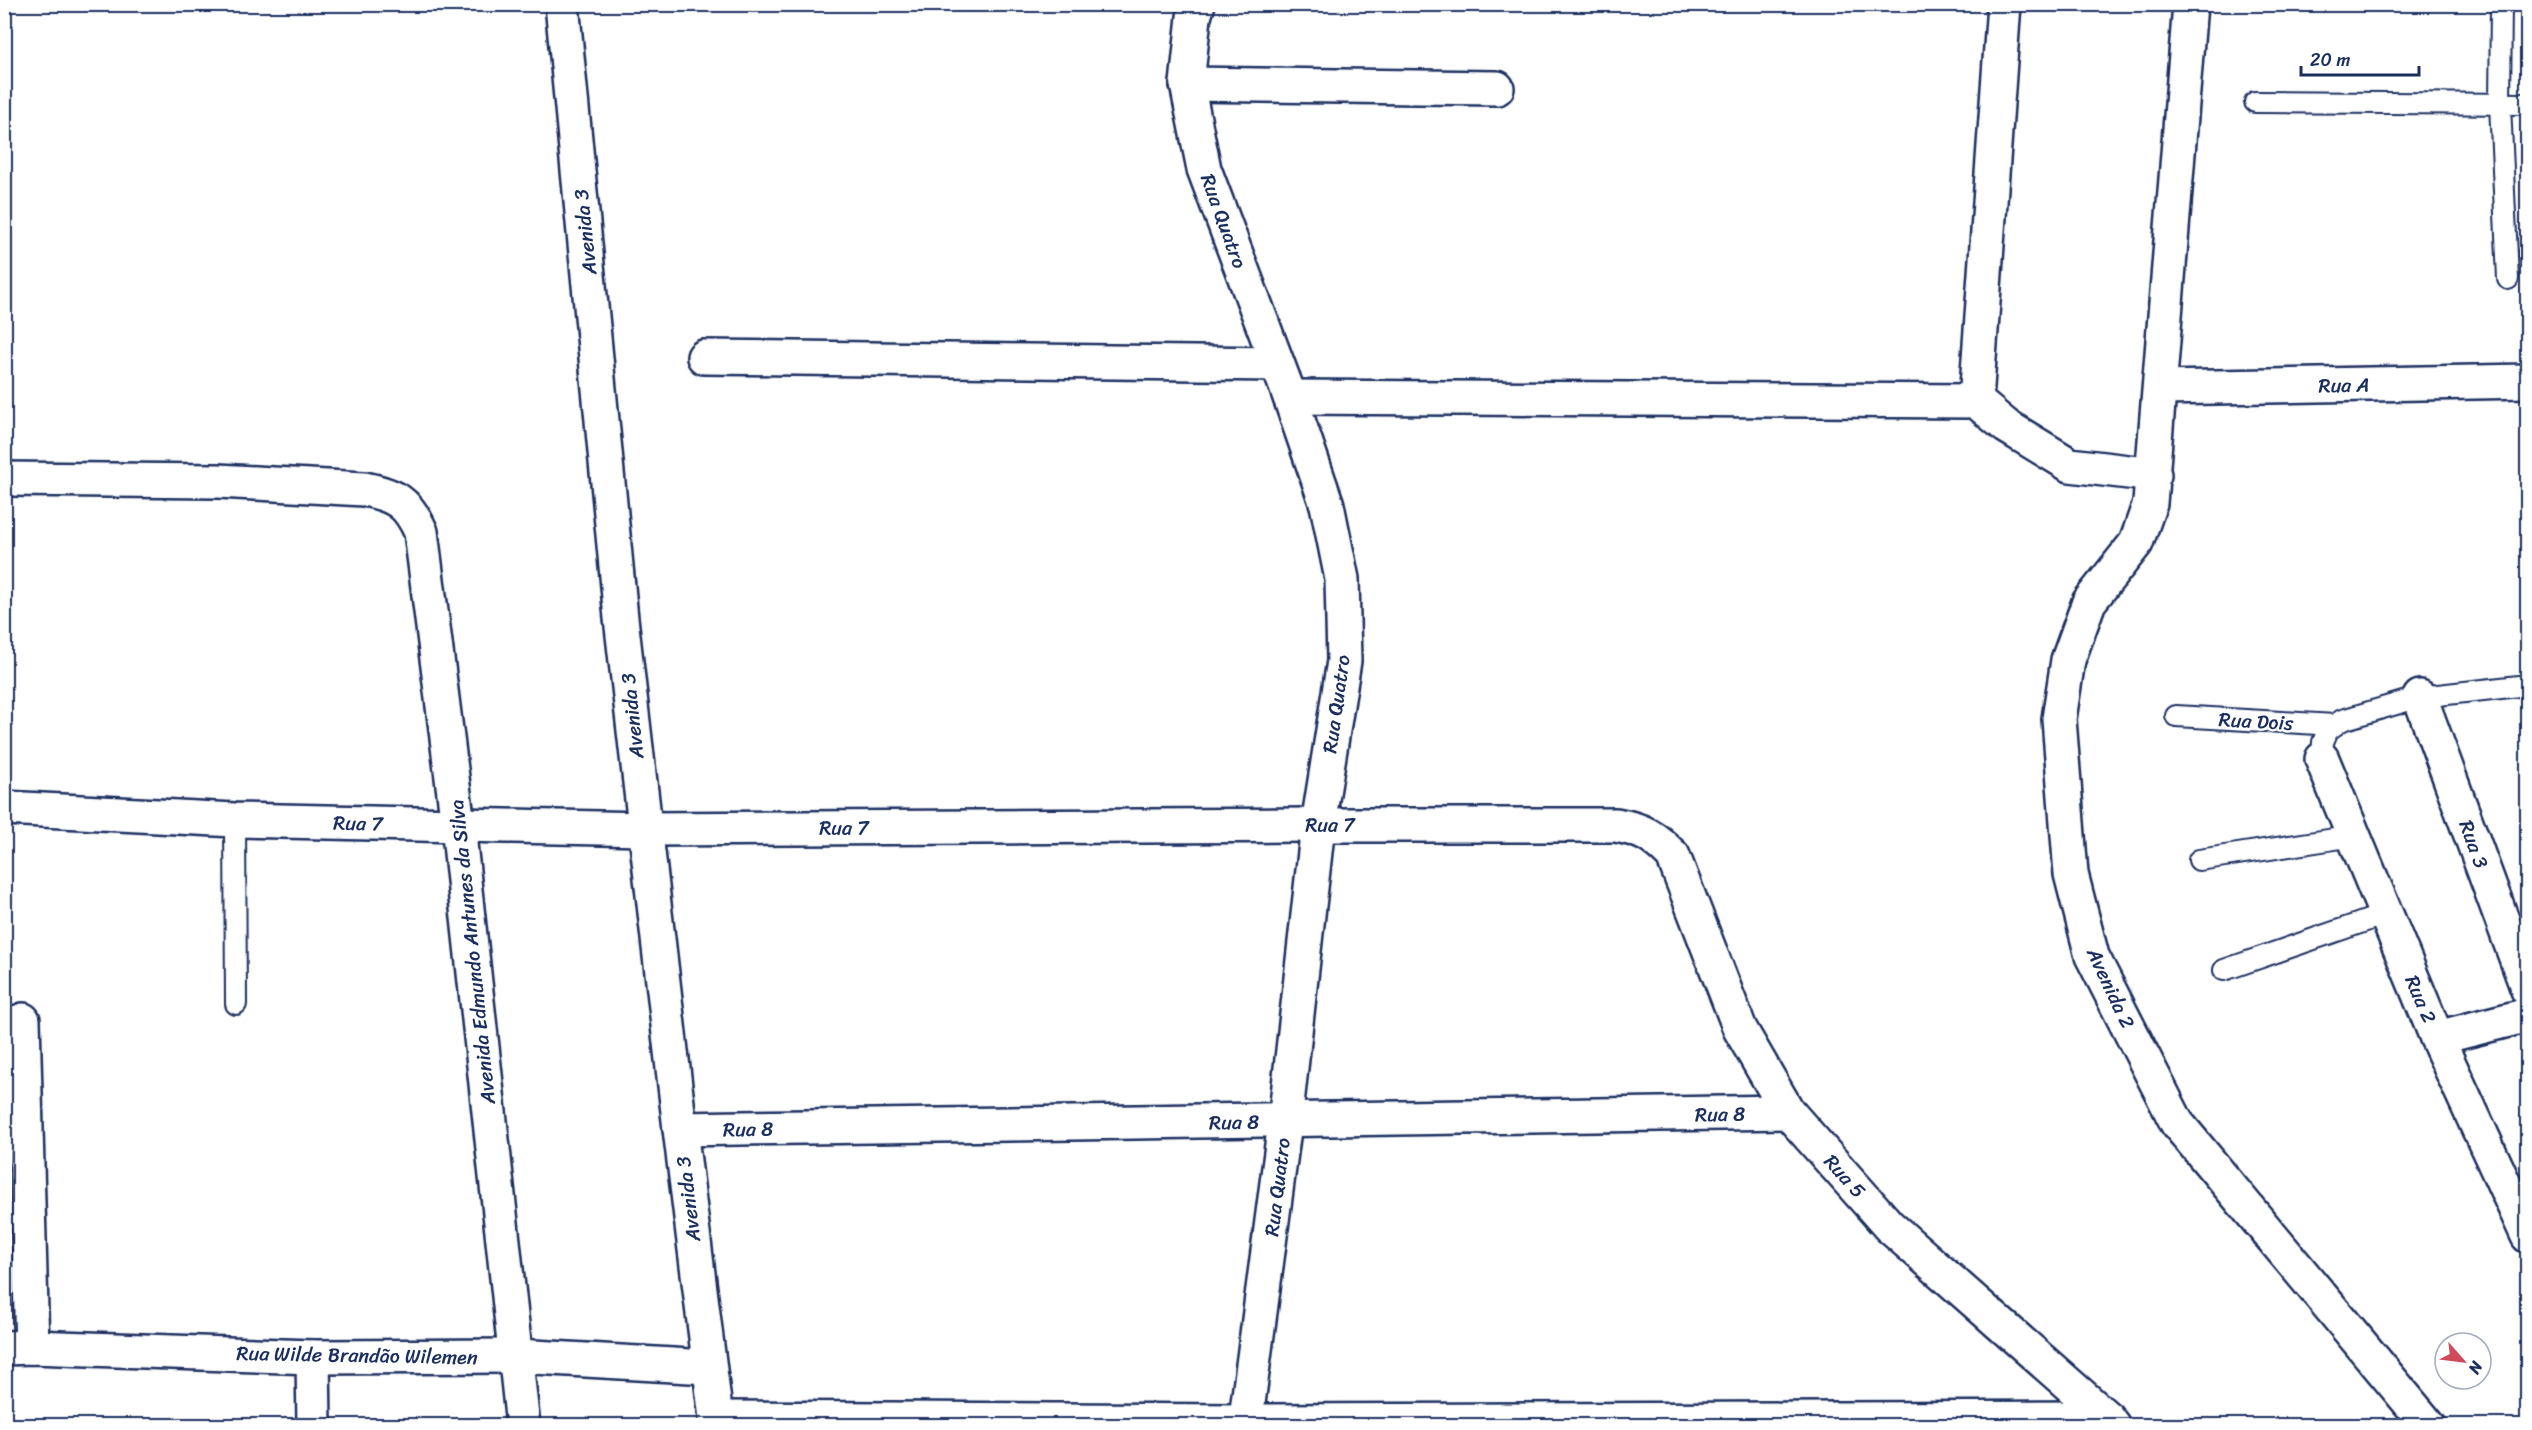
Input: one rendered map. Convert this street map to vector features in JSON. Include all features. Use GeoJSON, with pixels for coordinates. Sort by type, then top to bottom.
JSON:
{"type":"FeatureCollection","features":[{"type":"Feature","properties":{"kind":"street","name":"Avenida 3"},"geometry":{"type":"LineString","coordinates":[[562,4],[621,618],[708,1367],[717,1421]]}},
{"type":"Feature","properties":{"kind":"street","name":"Rua Quatro"},"geometry":{"type":"LineString","coordinates":[[1198,4],[1194,17],[1187,84],[1204,169],[1290,397],[1327,505],[1342,579],[1344,661],[1317,825],[1285,1122],[1246,1423]]}},
{"type":"Feature","properties":{"kind":"street"},"geometry":{"type":"LineString","coordinates":[[1976,401],[2004,4]]}},
{"type":"Feature","properties":{"kind":"street","name":"Avenida 2"},"geometry":{"type":"LineString","coordinates":[[2190,4],[2150,503],[2136,543],[2089,602],[2068,660],[2059,719],[2071,874],[2092,956],[2177,1123],[2429,1425]]}},
{"type":"Feature","properties":{"kind":"street"},"geometry":{"type":"LineString","coordinates":[[1187,84],[1497,88]]}},
{"type":"Feature","properties":{"kind":"street"},"geometry":{"type":"LineString","coordinates":[[704,357],[1277,364]]}},
{"type":"Feature","properties":{"kind":"street","name":"Rua A"},"geometry":{"type":"LineString","coordinates":[[2161,388],[2528,381]]}},
{"type":"Feature","properties":{"kind":"street"},"geometry":{"type":"LineString","coordinates":[[1290,397],[1976,401],[2006,426],[2070,465],[2154,475]]}},
{"type":"Feature","properties":{"kind":"street","name":"Avenida Edmundo Antunes da Silva"},"geometry":{"type":"LineString","coordinates":[[4,479],[218,481],[364,489],[388,494],[404,504],[413,514],[421,532],[459,825],[523,1425]]}},
{"type":"Feature","properties":{"kind":"street","name":"Rua 3"},"geometry":{"type":"LineString","coordinates":[[2420,697],[2528,990]]}},
{"type":"Feature","properties":{"kind":"street","name":"Rua 2"},"geometry":{"type":"LineString","coordinates":[[2322,759],[2437,1038],[2528,1236]]}},
{"type":"Feature","properties":{"kind":"street","name":"Rua 7"},"geometry":{"type":"LineString","coordinates":[[4,808],[235,820],[645,829],[1616,825],[1638,829],[1653,836],[1673,856]]}},
{"type":"Feature","properties":{"kind":"street","name":"Rua 5"},"geometry":{"type":"LineString","coordinates":[[1673,856],[1740,1029],[1788,1112],[1889,1226],[2110,1422]]}},
{"type":"Feature","properties":{"kind":"street"},"geometry":{"type":"LineString","coordinates":[[2437,1038],[2528,1015]]}},
{"type":"Feature","properties":{"kind":"street"},"geometry":{"type":"LineString","coordinates":[[18,1347],[23,1020]]}},
{"type":"Feature","properties":{"kind":"street","name":"Rua 8"},"geometry":{"type":"LineString","coordinates":[[680,1130],[1285,1122],[1788,1112]]}},
{"type":"Feature","properties":{"kind":"street","name":"Rua Wilde Brandão Wilemen"},"geometry":{"type":"LineString","coordinates":[[18,1347],[313,1357],[516,1356],[708,1367]]}},
{"type":"Feature","properties":{"kind":"street"},"geometry":{"type":"LineString","coordinates":[[313,1357],[314,1425]]}},
{"type":"Feature","properties":{"kind":"street"},"geometry":{"type":"LineString","coordinates":[[717,1421],[2110,1422]]}},
{"type":"Feature","properties":{"kind":"lane"},"geometry":{"type":"LineString","coordinates":[[2501,4],[2500,104],[2508,279]]}},
{"type":"Feature","properties":{"kind":"lane"},"geometry":{"type":"LineString","coordinates":[[2255,102],[2528,104]]}},
{"type":"Feature","properties":{"kind":"lane"},"geometry":{"type":"LineString","coordinates":[[2322,759],[2323,742],[2328,730],[2342,720],[2420,697],[2528,685]]}},
{"type":"Feature","properties":{"kind":"lane","name":"Rua Dois"},"geometry":{"type":"LineString","coordinates":[[2176,716],[2335,725]]}},
{"type":"Feature","properties":{"kind":"lane"},"geometry":{"type":"LineString","coordinates":[[235,820],[236,1004]]}},
{"type":"Feature","properties":{"kind":"lane"},"geometry":{"type":"LineString","coordinates":[[2199,860],[2354,836]]}},
{"type":"Feature","properties":{"kind":"lane"},"geometry":{"type":"LineString","coordinates":[[2224,970],[2386,914]]}}]}
